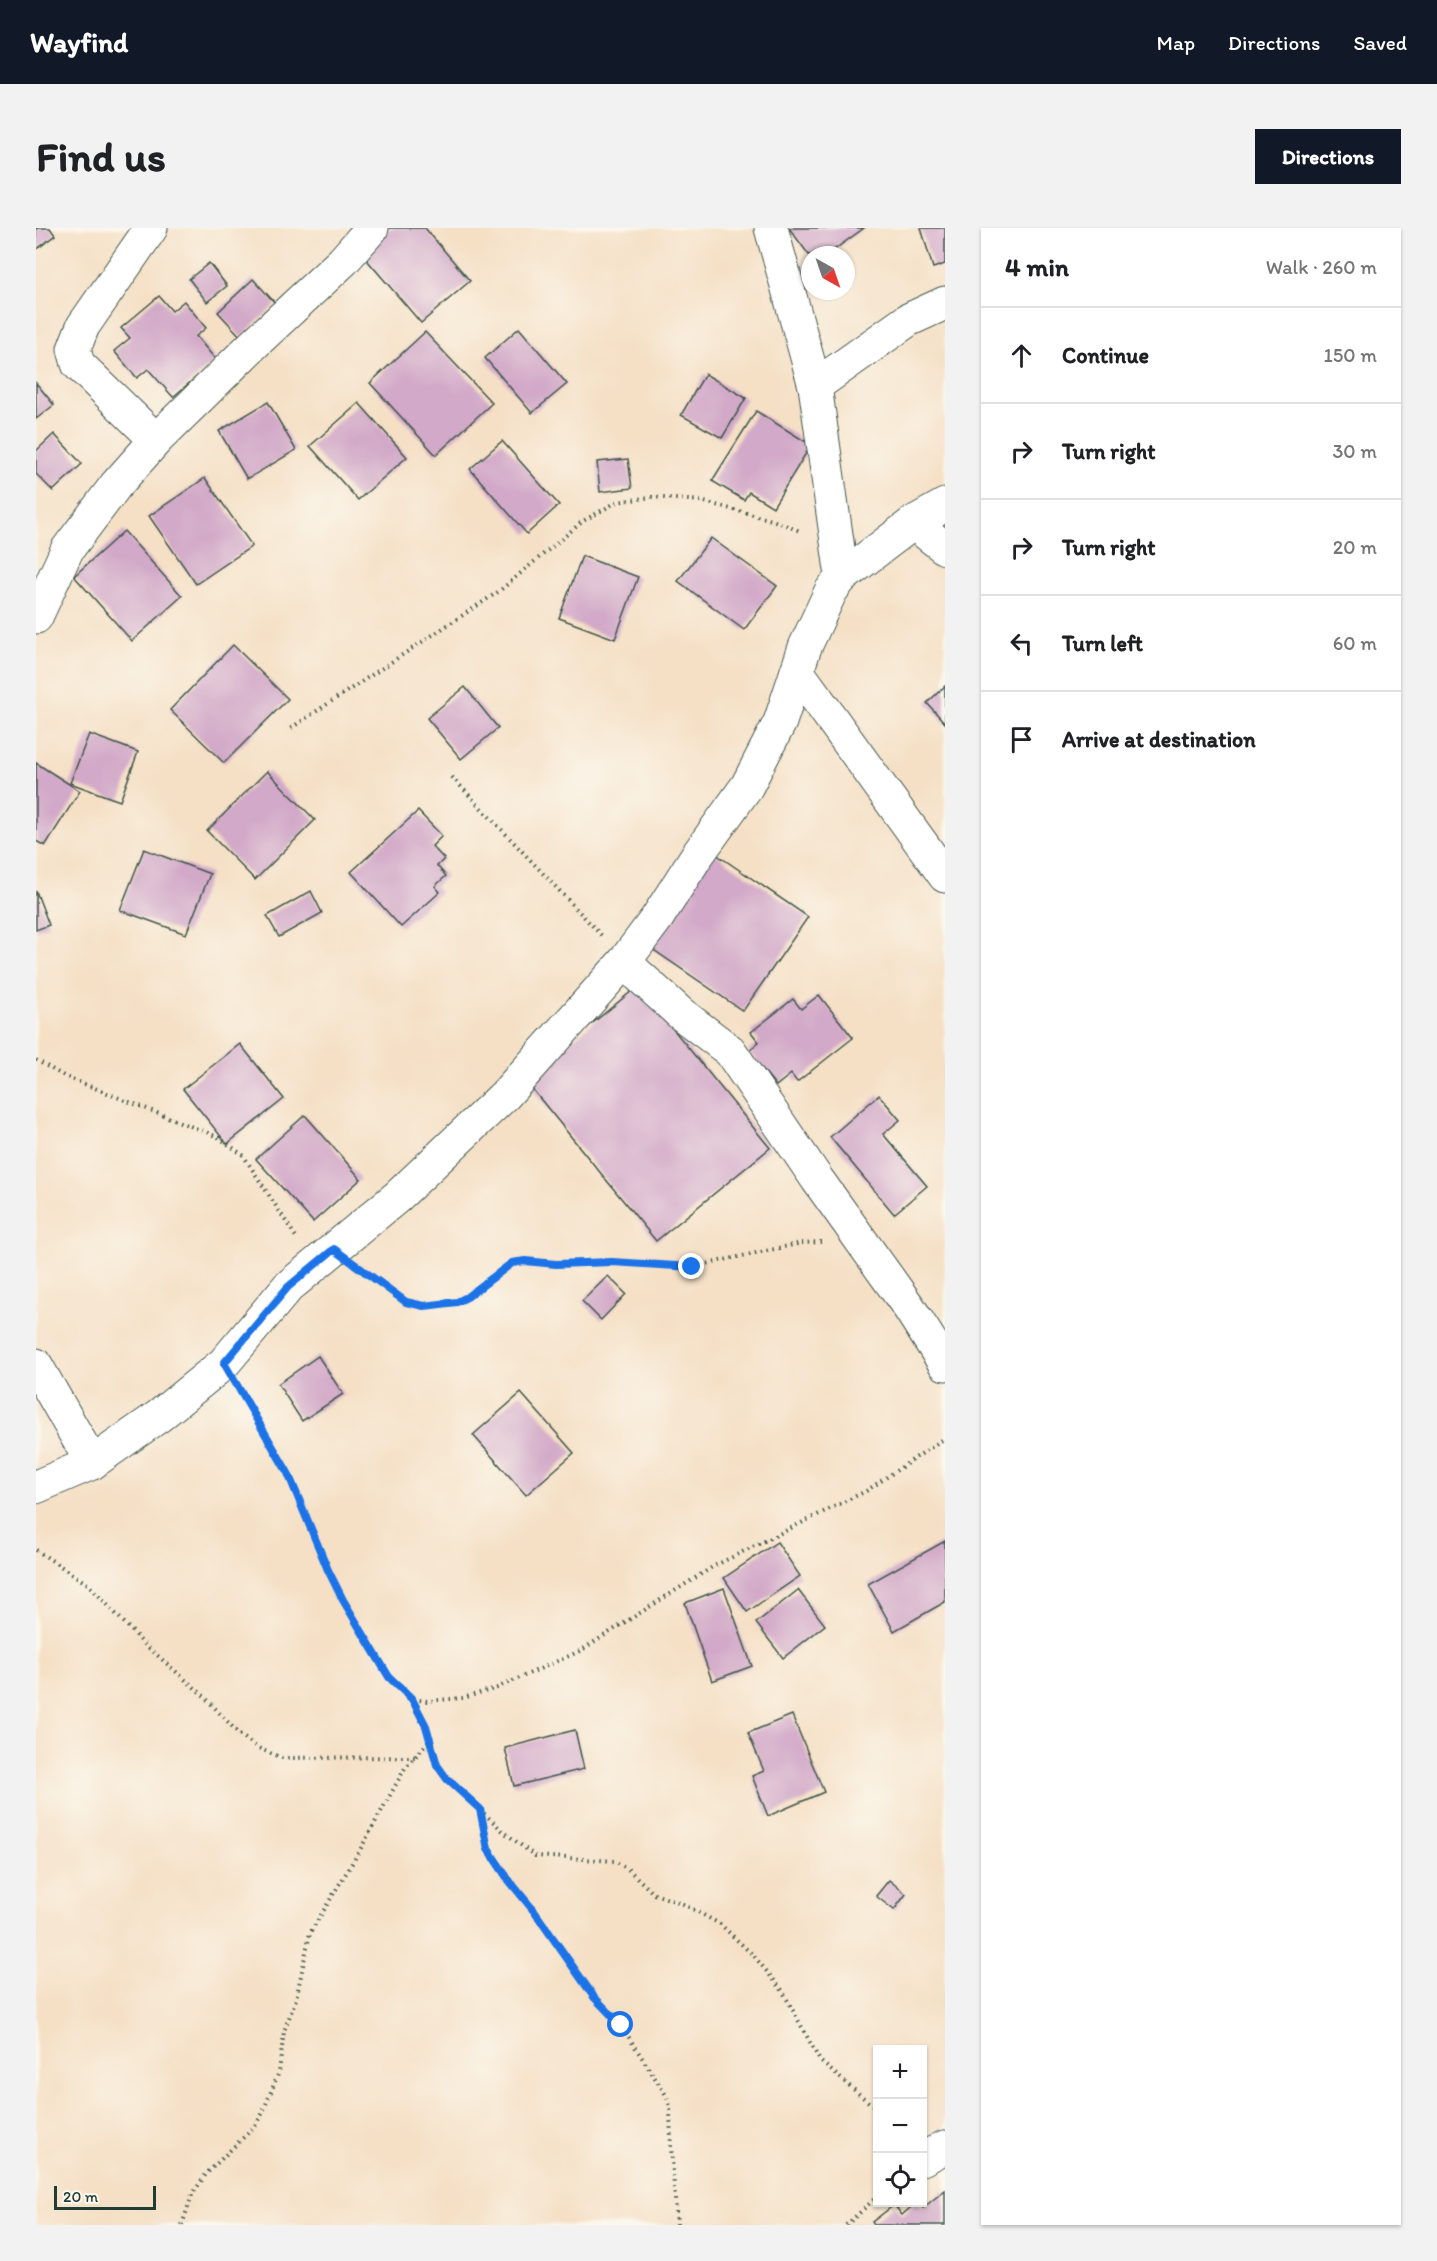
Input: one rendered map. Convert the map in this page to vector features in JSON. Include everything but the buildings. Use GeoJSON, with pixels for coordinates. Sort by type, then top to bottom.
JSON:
{"type":"FeatureCollection","features":[{"type":"Feature","properties":{"kind":"street"},"geometry":{"type":"LineString","coordinates":[[150,228],[83,326],[74,349],[78,364],[156,440]]}},
{"type":"Feature","properties":{"kind":"street"},"geometry":{"type":"LineString","coordinates":[[36,616],[68,550],[116,484],[156,440],[343,261],[372,228]]}},
{"type":"Feature","properties":{"kind":"street"},"geometry":{"type":"LineString","coordinates":[[771,228],[815,386],[842,577]]}},
{"type":"Feature","properties":{"kind":"street"},"geometry":{"type":"LineString","coordinates":[[815,386],[908,320],[945,303]]}},
{"type":"Feature","properties":{"kind":"street"},"geometry":{"type":"LineString","coordinates":[[36,1487],[92,1463],[159,1416],[224,1363],[288,1287],[397,1197],[505,1095],[624,962],[657,918],[696,857],[747,786],[780,722],[815,623],[831,591],[842,577],[913,523],[945,505]]}},
{"type":"Feature","properties":{"kind":"street"},"geometry":{"type":"LineString","coordinates":[[913,523],[945,548]]}},
{"type":"Feature","properties":{"kind":"street"},"geometry":{"type":"LineString","coordinates":[[797,671],[945,876]]}},
{"type":"Feature","properties":{"kind":"street"},"geometry":{"type":"LineString","coordinates":[[624,962],[680,1013],[730,1051],[909,1306],[945,1364]]}},
{"type":"Feature","properties":{"kind":"street"},"geometry":{"type":"LineString","coordinates":[[36,1365],[92,1463]]}},
{"type":"Feature","properties":{"kind":"street"},"geometry":{"type":"LineString","coordinates":[[927,2156],[945,2147]]}},
{"type":"Feature","properties":{"kind":"path"},"geometry":{"type":"LineString","coordinates":[[291,728],[498,592],[583,522],[617,502],[652,497],[701,501],[772,520],[838,545]]}},
{"type":"Feature","properties":{"kind":"path"},"geometry":{"type":"LineString","coordinates":[[452,777],[624,962]]}},
{"type":"Feature","properties":{"kind":"path"},"geometry":{"type":"LineString","coordinates":[[36,1060],[64,1076],[218,1137],[243,1155],[324,1257],[406,1302],[424,1306],[457,1302],[512,1263],[525,1261],[556,1264],[612,1262],[692,1267],[802,1243],[861,1240]]}},
{"type":"Feature","properties":{"kind":"path"},"geometry":{"type":"LineString","coordinates":[[224,1363],[288,1473],[328,1570],[343,1600],[389,1677],[412,1699],[432,1739],[437,1765],[447,1779],[535,1856],[615,1861],[629,1870],[654,1894],[683,1904],[720,1924],[754,1956],[782,1990],[820,2061],[873,2106]]}},
{"type":"Feature","properties":{"kind":"path"},"geometry":{"type":"LineString","coordinates":[[412,1699],[427,1701],[464,1698],[497,1688],[580,1651],[714,1566],[866,1491],[945,1438]]}},
{"type":"Feature","properties":{"kind":"path"},"geometry":{"type":"LineString","coordinates":[[36,1550],[88,1585],[143,1643],[203,1695],[239,1734],[258,1748],[282,1758],[415,1757]]}},
{"type":"Feature","properties":{"kind":"path"},"geometry":{"type":"LineString","coordinates":[[182,2225],[192,2195],[206,2174],[254,2127],[262,2114],[279,2072],[284,2031],[296,1999],[310,1933],[360,1850],[405,1768],[432,1739]]}},
{"type":"Feature","properties":{"kind":"path"},"geometry":{"type":"LineString","coordinates":[[480,1809],[488,1849],[594,1997],[621,2025],[666,2095],[670,2106],[671,2157],[677,2225]]}},
{"type":"Feature","properties":{"kind":"path"},"geometry":{"type":"LineString","coordinates":[[846,2225],[873,2201]]}},
{"type":"Feature","properties":{"kind":"route"},"geometry":{"type":"LineString","coordinates":[[621,2025],[594,1997],[488,1849],[480,1809],[447,1779],[437,1765],[432,1739],[412,1699],[389,1677],[343,1600],[328,1570],[288,1473],[224,1363],[288,1287],[334,1249],[406,1302],[424,1306],[457,1302],[512,1263],[525,1261],[556,1264],[612,1262],[692,1267]]}}]}
